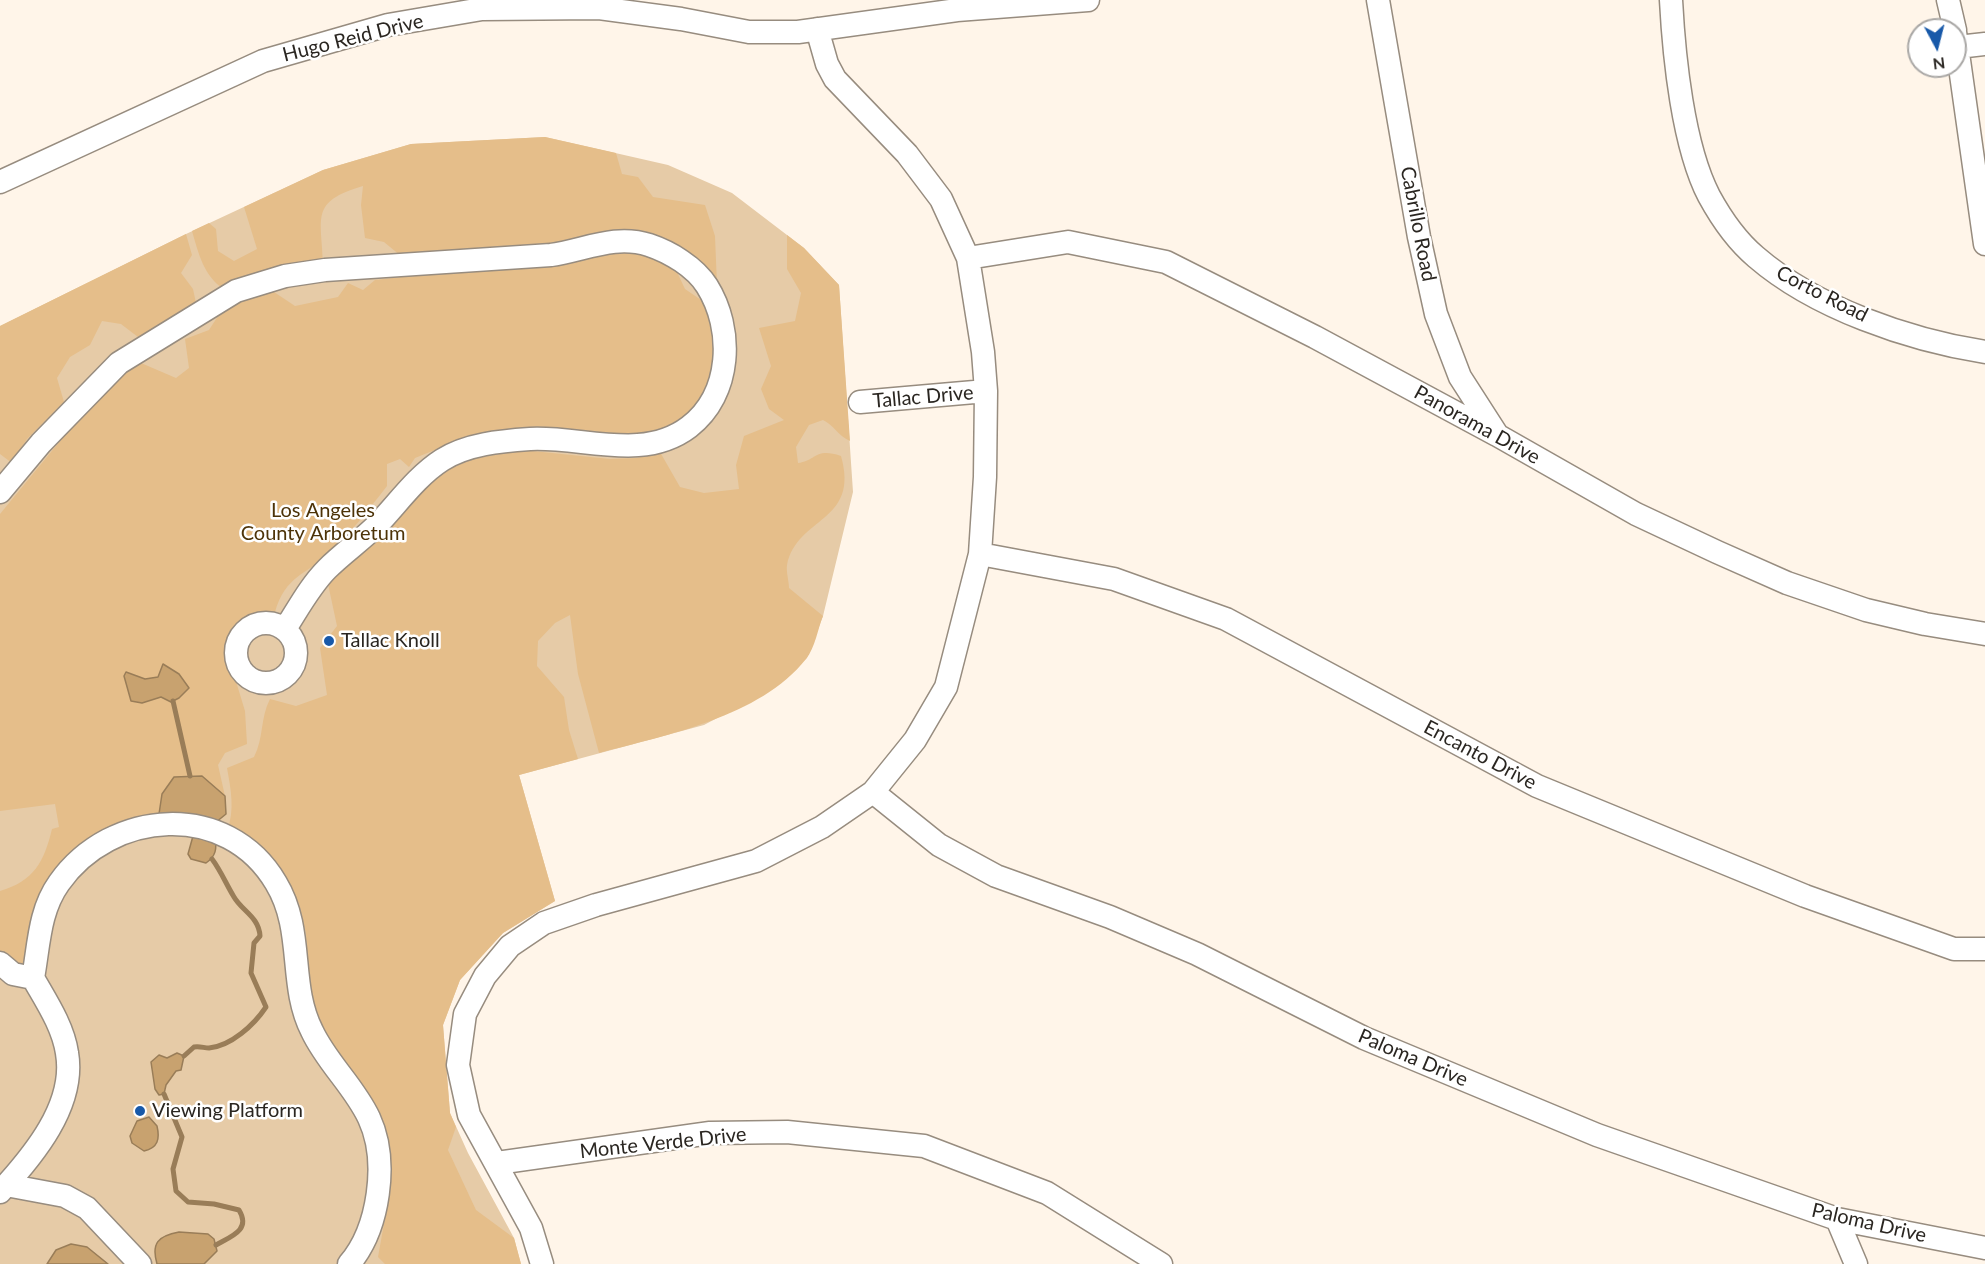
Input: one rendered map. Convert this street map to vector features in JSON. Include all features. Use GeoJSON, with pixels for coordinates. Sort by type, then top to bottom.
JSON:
{"type":"FeatureCollection","features":[{"type":"Feature","properties":{"kind":"street","name":"Hugo Reid Drive"},"geometry":{"type":"LineString","coordinates":[[0,182],[263,61],[388,25],[482,9],[599,4],[749,32],[817,29],[957,10],[1088,0]]}},
{"type":"Feature","properties":{"kind":"street","name":"Cabrillo Road"},"geometry":{"type":"LineString","coordinates":[[1378,0],[1419,237],[1436,314],[1460,376],[1497,435]]}},
{"type":"Feature","properties":{"kind":"street","name":"Corto Road"},"geometry":{"type":"LineString","coordinates":[[1671,0],[1689,135],[1697,167],[1708,195],[1728,227],[1755,256],[1791,283],[1843,310],[1912,335],[1985,352]]}},
{"type":"Feature","properties":{"kind":"street"},"geometry":{"type":"LineString","coordinates":[[1948,0],[1952,18]]}},
{"type":"Feature","properties":{"kind":"street"},"geometry":{"type":"LineString","coordinates":[[542,1264],[531,1228],[469,1115],[458,1065],[465,1014],[484,975],[510,946],[544,923],[596,905],[756,861],[822,827],[873,792],[915,740],[946,687],[980,554],[986,391],[983,352],[968,258],[942,199],[907,154],[835,79],[827,64],[817,29]]}},
{"type":"Feature","properties":{"kind":"street"},"geometry":{"type":"LineString","coordinates":[[1967,39],[1985,44]]}},
{"type":"Feature","properties":{"kind":"street"},"geometry":{"type":"LineString","coordinates":[[1962,78],[1985,244]]}},
{"type":"Feature","properties":{"kind":"street"},"geometry":{"type":"LineString","coordinates":[[0,492],[41,443],[119,363],[218,300],[262,282],[326,270],[517,260],[577,252],[598,243],[624,240],[648,244],[670,254],[688,266],[706,284],[717,304],[723,328],[723,376],[716,394],[689,427],[662,441],[634,445],[531,439],[477,446],[442,460],[371,530],[324,571],[285,629]]}},
{"type":"Feature","properties":{"kind":"street","name":"Panorama Drive"},"geometry":{"type":"LineString","coordinates":[[968,258],[1068,242],[1166,262],[1315,337],[1497,435],[1636,514],[1787,583],[1866,610],[1925,624],[1985,634]]}},
{"type":"Feature","properties":{"kind":"street","name":"Tallac Drive"},"geometry":{"type":"LineString","coordinates":[[860,402],[986,391]]}},
{"type":"Feature","properties":{"kind":"street","name":"Encanto Drive"},"geometry":{"type":"LineString","coordinates":[[980,554],[1114,579],[1226,619],[1537,786],[1805,896],[1954,949],[1985,949]]}},
{"type":"Feature","properties":{"kind":"street","name":"Paloma Drive"},"geometry":{"type":"LineString","coordinates":[[873,792],[939,845],[996,876],[1110,917],[1197,954],[1364,1038],[1597,1135],[1837,1219],[1985,1248]]}},
{"type":"Feature","properties":{"kind":"street"},"geometry":{"type":"LineString","coordinates":[[3,1189],[56,1118],[66,1096],[69,1072],[60,1030],[33,978],[40,927],[46,908],[58,884],[78,859],[120,833],[169,822],[200,826],[223,833],[256,857],[276,882],[289,910],[297,945],[301,1001],[311,1030],[325,1055],[343,1077],[370,1120],[380,1187],[373,1221],[360,1251],[349,1264]]}},
{"type":"Feature","properties":{"kind":"street"},"geometry":{"type":"LineString","coordinates":[[0,963],[13,974],[33,978]]}},
{"type":"Feature","properties":{"kind":"street","name":"Monte Verde Drive"},"geometry":{"type":"LineString","coordinates":[[497,1163],[710,1133],[788,1132],[924,1146],[1047,1193],[1161,1264]]}},
{"type":"Feature","properties":{"kind":"street"},"geometry":{"type":"LineString","coordinates":[[3,1189],[64,1196],[87,1208],[140,1264]]}},
{"type":"Feature","properties":{"kind":"street"},"geometry":{"type":"LineString","coordinates":[[1837,1219],[1856,1264]]}},
{"type":"Feature","properties":{"kind":"green space","name":"Los Angeles County Arboretum"},"geometry":{"type":"Polygon","coordinates":[[[545,137],[668,165],[732,193],[804,248],[839,285],[853,492],[823,616],[807,658],[770,690],[704,725],[519,775],[555,901],[503,933],[460,980],[443,1025],[450,1113],[468,1153],[514,1238],[521,1264],[0,1264],[0,326],[186,234],[323,170],[411,144],[545,137]]]}},
{"type":"Feature","properties":{"kind":"green space"},"geometry":{"type":"Polygon","coordinates":[[[545,137],[616,153],[622,174],[638,177],[653,197],[705,205],[715,236],[717,285],[686,256],[573,246],[401,256],[384,242],[365,238],[361,205],[363,186],[334,198],[326,205],[321,223],[323,264],[224,289],[211,278],[207,271],[192,231],[209,223],[216,229],[218,251],[234,261],[257,249],[244,207],[323,170],[411,144],[545,137]]]}},
{"type":"Feature","properties":{"kind":"green space"},"geometry":{"type":"Polygon","coordinates":[[[186,234],[192,255],[181,273],[193,289],[196,303],[138,337],[121,324],[102,321],[90,345],[70,357],[57,378],[64,402],[27,439],[12,463],[0,454],[0,326],[186,234]]]}},
{"type":"Feature","properties":{"kind":"green space"},"geometry":{"type":"Polygon","coordinates":[[[787,235],[804,248],[839,285],[850,441],[823,420],[809,425],[796,447],[798,463],[826,453],[841,456],[845,478],[842,494],[835,507],[802,537],[793,549],[787,565],[789,588],[823,616],[814,644],[806,659],[787,679],[764,696],[682,731],[599,753],[578,674],[570,615],[555,623],[538,641],[537,666],[564,697],[569,730],[578,759],[519,775],[555,901],[503,933],[460,980],[443,1025],[450,1113],[456,1127],[448,1150],[476,1210],[514,1238],[521,1264],[385,1264],[378,1257],[389,1196],[384,1159],[311,1015],[306,934],[299,903],[272,869],[227,831],[232,808],[227,768],[254,757],[270,699],[296,706],[327,695],[320,648],[337,626],[328,584],[420,493],[450,468],[477,458],[523,450],[610,459],[637,458],[660,452],[680,487],[704,493],[739,489],[736,465],[744,436],[784,420],[769,409],[761,389],[771,366],[759,328],[795,321],[801,293],[787,269],[787,235]]]}},
{"type":"Feature","properties":{"kind":"green space"},"geometry":{"type":"Polygon","coordinates":[[[635,250],[653,256],[676,270],[685,289],[707,304],[714,331],[714,377],[691,415],[647,437],[457,441],[415,458],[409,467],[400,459],[387,464],[387,486],[360,521],[329,553],[291,583],[279,600],[275,612],[249,622],[234,632],[228,655],[245,711],[247,744],[225,753],[218,765],[225,796],[202,777],[174,777],[162,794],[159,814],[138,819],[89,842],[26,971],[0,957],[0,891],[21,882],[36,869],[52,829],[59,827],[55,804],[0,811],[0,514],[74,424],[91,408],[107,385],[126,370],[141,363],[176,378],[189,368],[185,339],[209,330],[220,313],[244,299],[271,290],[295,306],[338,297],[348,283],[363,290],[375,280],[635,250]]]}},
{"type":"Feature","properties":{"kind":"shaded area"},"geometry":{"type":"Polygon","coordinates":[[[163,664],[179,674],[189,688],[171,702],[161,697],[142,703],[131,701],[124,676],[126,672],[145,679],[158,677],[163,664]]]}},
{"type":"Feature","properties":{"kind":"shaded area"},"geometry":{"type":"Polygon","coordinates":[[[202,776],[225,796],[226,814],[215,823],[159,814],[162,794],[174,777],[202,776]]]}},
{"type":"Feature","properties":{"kind":"shaded area"},"geometry":{"type":"Polygon","coordinates":[[[193,836],[215,837],[215,852],[206,863],[191,859],[188,854],[193,836]]]}},
{"type":"Feature","properties":{"kind":"shaded area"},"geometry":{"type":"Polygon","coordinates":[[[177,1053],[184,1056],[181,1070],[176,1071],[166,1085],[164,1094],[159,1095],[155,1089],[151,1062],[159,1055],[167,1058],[177,1053]]]}},
{"type":"Feature","properties":{"kind":"shaded area"},"geometry":{"type":"Polygon","coordinates":[[[149,1117],[157,1126],[158,1139],[152,1148],[144,1151],[132,1143],[130,1136],[137,1121],[149,1117]]]}},
{"type":"Feature","properties":{"kind":"shaded area"},"geometry":{"type":"Polygon","coordinates":[[[179,1232],[208,1234],[214,1239],[217,1251],[204,1264],[157,1264],[155,1251],[158,1242],[161,1238],[179,1232]]]}},
{"type":"Feature","properties":{"kind":"shaded area"},"geometry":{"type":"Polygon","coordinates":[[[71,1244],[87,1247],[108,1264],[47,1264],[56,1250],[71,1244]]]}},
{"type":"Feature","properties":{"kind":"waterway"},"geometry":{"type":"LineString","coordinates":[[173,701],[190,776]]}},
{"type":"Feature","properties":{"kind":"waterway"},"geometry":{"type":"LineString","coordinates":[[184,1056],[194,1047],[209,1048],[234,1039],[255,1021],[266,1007],[251,973],[254,943],[260,936],[259,929],[237,902],[212,859]]}},
{"type":"Feature","properties":{"kind":"waterway"},"geometry":{"type":"LineString","coordinates":[[164,1094],[182,1137],[173,1169],[176,1191],[188,1202],[214,1204],[239,1210],[242,1217],[243,1223],[238,1232],[216,1245]]}},
{"type":"Feature","properties":{"kind":"place","name":"Tallac Knoll"},"geometry":{"type":"Point","coordinates":[329,641]}},
{"type":"Feature","properties":{"kind":"place","name":"Viewing Platform"},"geometry":{"type":"Point","coordinates":[140,1111]}}]}
